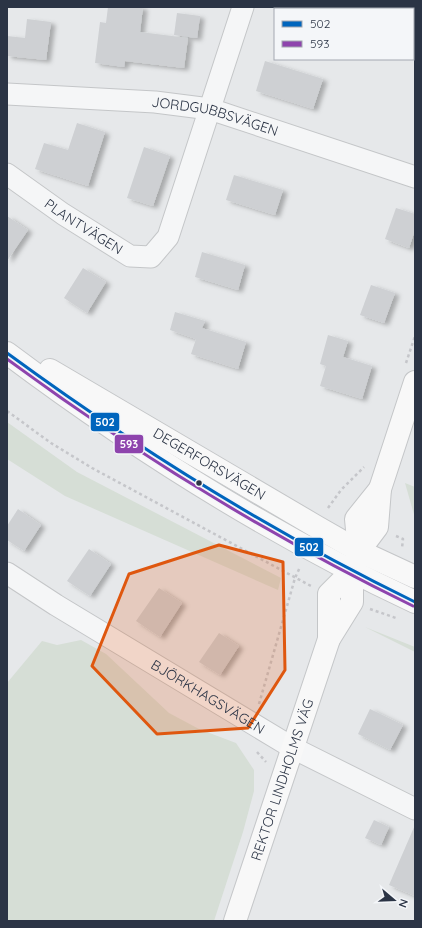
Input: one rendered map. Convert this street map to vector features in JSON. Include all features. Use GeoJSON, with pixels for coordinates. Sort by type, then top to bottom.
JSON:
{"type":"FeatureCollection","features":[{"type":"Feature","properties":{"kind":"main road","name":"DEGERFORSVÄGEN"},"geometry":{"type":"LineString","coordinates":[[7,345],[359,551],[415,577]]}},
{"type":"Feature","properties":{"kind":"main road","name":"DEGERFORSVÄGEN"},"geometry":{"type":"LineString","coordinates":[[7,352],[64,395],[167,465],[260,522],[352,571],[415,602]]}},
{"type":"Feature","properties":{"kind":"main road","name":"REKTOR LINDHOLMS VÄG"},"geometry":{"type":"LineString","coordinates":[[235,921],[329,639],[352,602],[352,571],[359,551],[377,527],[380,489],[415,382]]}},
{"type":"Feature","properties":{"kind":"street"},"geometry":{"type":"LineString","coordinates":[[210,109],[243,7]]}},
{"type":"Feature","properties":{"kind":"street","name":"JORDGUBBSVÄGEN"},"geometry":{"type":"LineString","coordinates":[[7,94],[155,102],[210,109],[415,178]]}},
{"type":"Feature","properties":{"kind":"street","name":"PLANTVÄGEN"},"geometry":{"type":"LineString","coordinates":[[7,174],[63,214],[130,256],[151,257],[168,237],[210,109]]}},
{"type":"Feature","properties":{"kind":"street","name":"BJÖRKHAGSVÄGEN"},"geometry":{"type":"LineString","coordinates":[[7,573],[63,609],[293,748],[415,809]]}},
{"type":"Feature","properties":{"kind":"path"},"geometry":{"type":"LineString","coordinates":[[7,411],[52,443],[92,468],[316,588]]}},
{"type":"Feature","properties":{"kind":"path"},"geometry":{"type":"LineString","coordinates":[[253,724],[295,578]]}},
{"type":"Feature","properties":{"kind":"highlighted area"},"geometry":{"type":"Polygon","coordinates":[[[219,545],[283,562],[285,670],[248,728],[157,734],[92,666],[129,574],[219,545]]]}},
{"type":"Feature","properties":{"kind":"shaded area"},"geometry":{"type":"Polygon","coordinates":[[[7,422],[77,472],[281,578],[278,590],[65,496],[7,459],[7,422]]]}},
{"type":"Feature","properties":{"kind":"shaded area"},"geometry":{"type":"Polygon","coordinates":[[[405,483],[415,487],[415,518],[405,483]]]}},
{"type":"Feature","properties":{"kind":"shaded area"},"geometry":{"type":"Polygon","coordinates":[[[365,627],[415,647],[415,652],[365,627]]]}},
{"type":"Feature","properties":{"kind":"shaded area"},"geometry":{"type":"Polygon","coordinates":[[[81,640],[106,654],[169,713],[199,729],[236,743],[254,770],[254,791],[243,832],[214,921],[7,921],[7,683],[42,641],[57,645],[81,640]]]}},
{"type":"Feature","properties":{"kind":"building"},"geometry":{"type":"Polygon","coordinates":[[[108,7],[143,7],[140,32],[188,38],[184,68],[125,61],[124,67],[95,63],[100,22],[106,23],[108,7]]]}},
{"type":"Feature","properties":{"kind":"building"},"geometry":{"type":"Polygon","coordinates":[[[177,13],[200,16],[197,38],[174,35],[177,13]]]}},
{"type":"Feature","properties":{"kind":"building"},"geometry":{"type":"Polygon","coordinates":[[[27,19],[51,22],[46,60],[7,56],[7,36],[25,38],[27,19]]]}},
{"type":"Feature","properties":{"kind":"building"},"geometry":{"type":"Polygon","coordinates":[[[265,61],[323,79],[313,109],[256,91],[265,61]]]}},
{"type":"Feature","properties":{"kind":"building"},"geometry":{"type":"Polygon","coordinates":[[[77,123],[105,132],[88,186],[35,169],[44,143],[68,150],[77,123]]]}},
{"type":"Feature","properties":{"kind":"building"},"geometry":{"type":"Polygon","coordinates":[[[144,147],[170,156],[153,206],[127,198],[144,147]]]}},
{"type":"Feature","properties":{"kind":"building"},"geometry":{"type":"Polygon","coordinates":[[[234,175],[283,190],[275,215],[226,200],[234,175]]]}},
{"type":"Feature","properties":{"kind":"building"},"geometry":{"type":"Polygon","coordinates":[[[396,208],[415,214],[415,230],[409,248],[385,239],[396,208]]]}},
{"type":"Feature","properties":{"kind":"building"},"geometry":{"type":"Polygon","coordinates":[[[7,216],[28,230],[7,261],[7,216]]]}},
{"type":"Feature","properties":{"kind":"building"},"geometry":{"type":"Polygon","coordinates":[[[202,252],[245,265],[238,290],[195,277],[202,252]]]}},
{"type":"Feature","properties":{"kind":"building"},"geometry":{"type":"Polygon","coordinates":[[[83,268],[106,282],[87,313],[64,298],[83,268]]]}},
{"type":"Feature","properties":{"kind":"building"},"geometry":{"type":"Polygon","coordinates":[[[371,285],[395,293],[384,323],[360,315],[371,285]]]}},
{"type":"Feature","properties":{"kind":"building"},"geometry":{"type":"Polygon","coordinates":[[[175,312],[205,321],[202,328],[246,342],[238,369],[191,354],[196,339],[170,330],[175,312]]]}},
{"type":"Feature","properties":{"kind":"building"},"geometry":{"type":"Polygon","coordinates":[[[328,335],[348,341],[343,357],[372,366],[362,399],[320,386],[326,366],[320,364],[328,335]]]}},
{"type":"Feature","properties":{"kind":"building"},"geometry":{"type":"Polygon","coordinates":[[[18,509],[41,525],[24,551],[7,540],[7,526],[18,509]]]}},
{"type":"Feature","properties":{"kind":"building"},"geometry":{"type":"Polygon","coordinates":[[[89,549],[111,564],[90,596],[67,581],[89,549]]]}},
{"type":"Feature","properties":{"kind":"building"},"geometry":{"type":"Polygon","coordinates":[[[159,588],[182,603],[160,637],[136,621],[159,588]]]}},
{"type":"Feature","properties":{"kind":"building"},"geometry":{"type":"Polygon","coordinates":[[[219,633],[239,646],[220,675],[199,662],[219,633]]]}},
{"type":"Feature","properties":{"kind":"building"},"geometry":{"type":"Polygon","coordinates":[[[370,709],[403,725],[390,750],[358,734],[370,709]]]}},
{"type":"Feature","properties":{"kind":"building"},"geometry":{"type":"Polygon","coordinates":[[[374,820],[389,827],[381,845],[365,838],[374,820]]]}},
{"type":"Feature","properties":{"kind":"building"},"geometry":{"type":"Polygon","coordinates":[[[415,825],[415,896],[389,885],[415,825]]]}},
{"type":"Feature","properties":{"kind":"transit line","name":"502"},"geometry":{"type":"LineString","coordinates":[[7,353],[105,422],[205,487],[308,547],[415,602]]}},
{"type":"Feature","properties":{"kind":"transit line","name":"593"},"geometry":{"type":"LineString","coordinates":[[7,359],[105,428],[204,492],[307,551],[413,606]]}}]}
